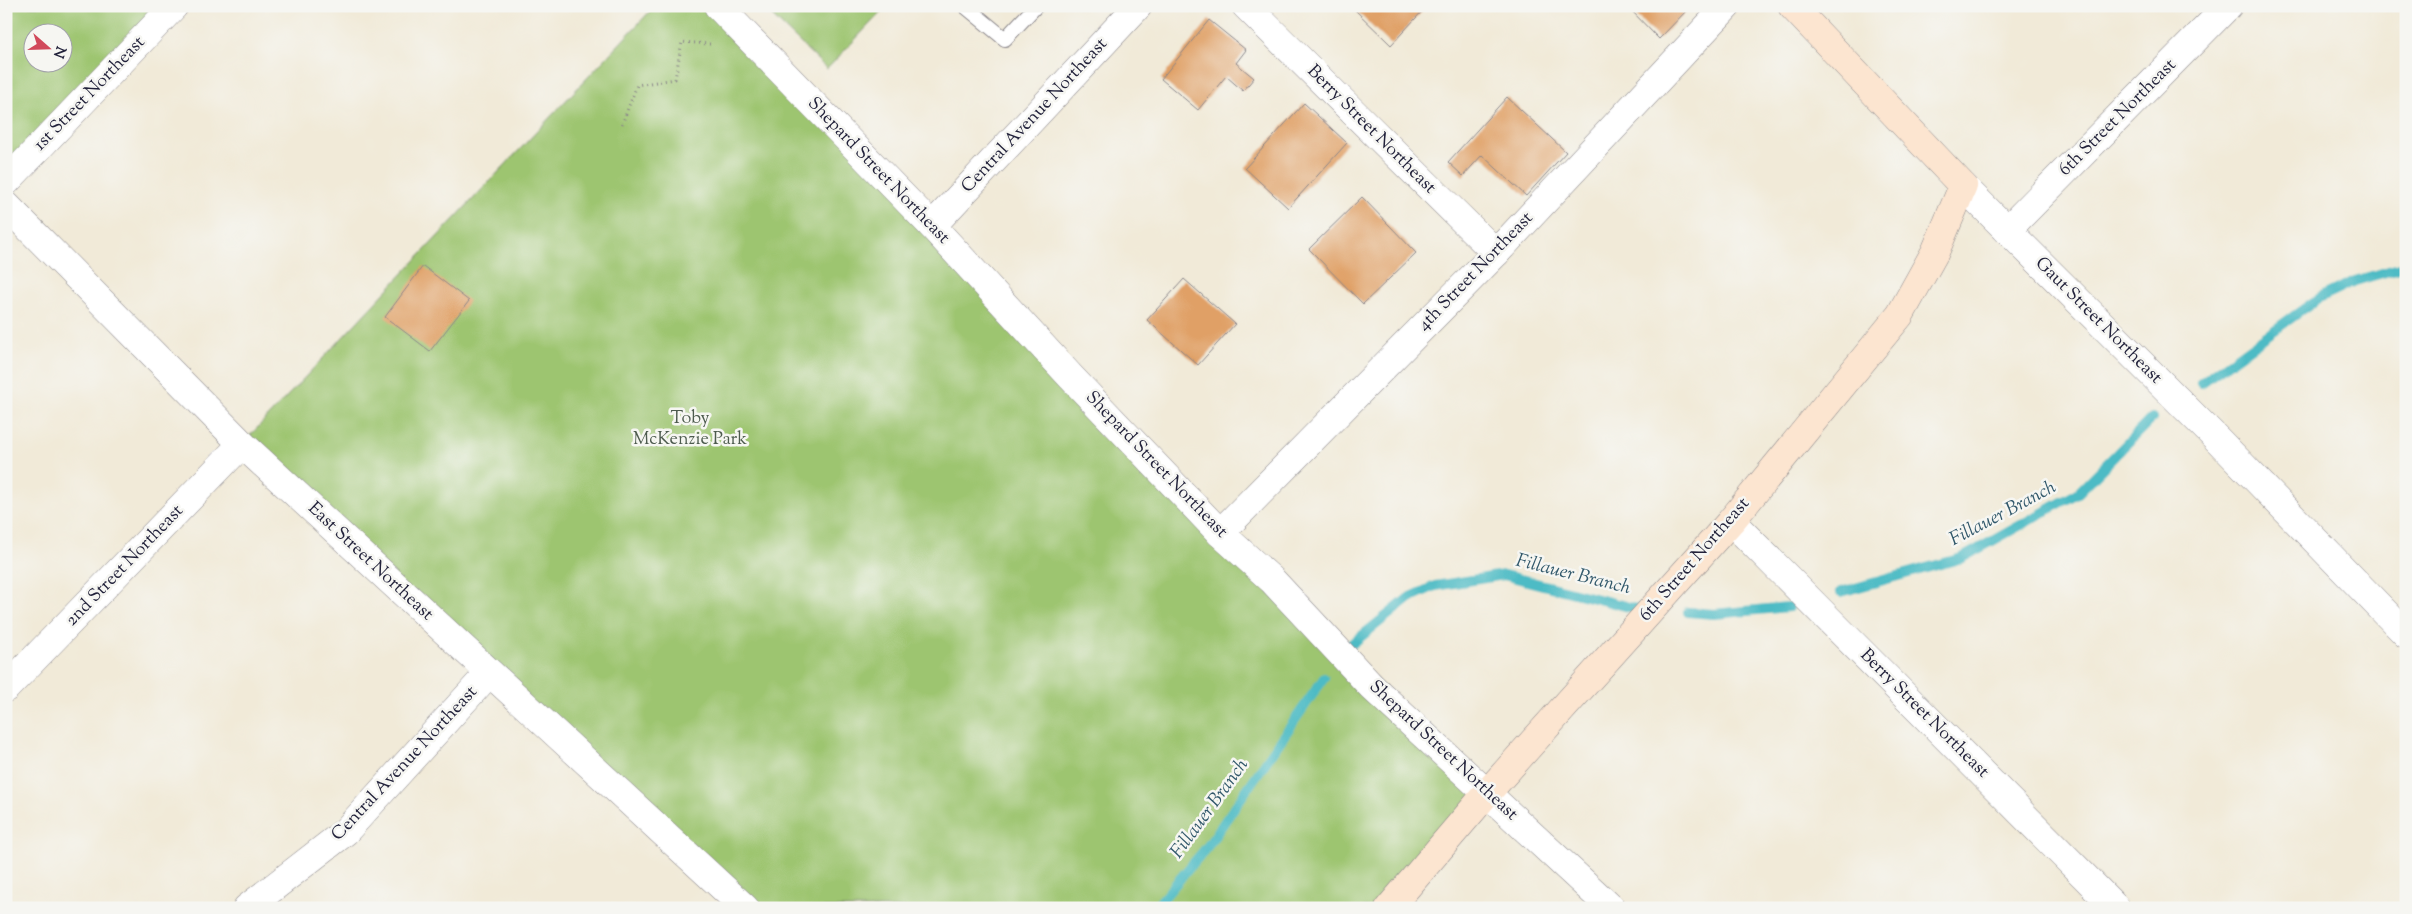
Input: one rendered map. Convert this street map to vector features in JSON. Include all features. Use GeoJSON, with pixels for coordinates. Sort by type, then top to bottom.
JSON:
{"type":"FeatureCollection","features":[{"type":"Feature","properties":{"kind":"street","name":"1st Street Northeast"},"geometry":{"type":"LineString","coordinates":[[6,182],[174,6]]}},
{"type":"Feature","properties":{"kind":"street","name":"Shepard Street Northeast"},"geometry":{"type":"LineString","coordinates":[[718,6],[932,226],[1071,377],[1220,533],[1272,580],[1372,687],[1611,908]]}},
{"type":"Feature","properties":{"kind":"street","name":"Central Avenue Northeast"},"geometry":{"type":"LineString","coordinates":[[932,226],[1138,6]]}},
{"type":"Feature","properties":{"kind":"street","name":"Berry Street Northeast"},"geometry":{"type":"LineString","coordinates":[[1246,6],[1496,253]]}},
{"type":"Feature","properties":{"kind":"street","name":"4th Street Northeast"},"geometry":{"type":"LineString","coordinates":[[1220,533],[1496,253],[1726,6]]}},
{"type":"Feature","properties":{"kind":"street","name":"Gaut Street Northeast"},"geometry":{"type":"LineString","coordinates":[[1792,6],[1962,186],[2219,442],[2406,634]]}},
{"type":"Feature","properties":{"kind":"street","name":"6th Street Northeast"},"geometry":{"type":"LineString","coordinates":[[2008,230],[2228,6]]}},
{"type":"Feature","properties":{"kind":"street","name":"6th Street Northeast"},"geometry":{"type":"LineString","coordinates":[[1389,908],[1487,793],[1730,521],[1900,316],[1935,252],[1962,186]]}},
{"type":"Feature","properties":{"kind":"street","name":"East Street Northeast"},"geometry":{"type":"LineString","coordinates":[[6,205],[242,444],[745,908]]}},
{"type":"Feature","properties":{"kind":"street","name":"2nd Street Northeast"},"geometry":{"type":"LineString","coordinates":[[6,688],[242,444]]}},
{"type":"Feature","properties":{"kind":"street","name":"Berry Street Northeast"},"geometry":{"type":"LineString","coordinates":[[1730,521],[2116,908]]}},
{"type":"Feature","properties":{"kind":"street","name":"Central Avenue Northeast"},"geometry":{"type":"LineString","coordinates":[[247,908],[345,832],[489,673]]}},
{"type":"Feature","properties":{"kind":"lane"},"geometry":{"type":"LineString","coordinates":[[966,6],[1005,39],[1036,6]]}},
{"type":"Feature","properties":{"kind":"path"},"geometry":{"type":"LineString","coordinates":[[622,124],[637,85],[675,78],[682,42],[708,45],[737,26]]}},
{"type":"Feature","properties":{"kind":"green space"},"geometry":{"type":"Polygon","coordinates":[[[6,6],[174,6],[6,182],[6,6]]]}},
{"type":"Feature","properties":{"kind":"green space","name":"Toby McKenzie Park"},"geometry":{"type":"Polygon","coordinates":[[[655,6],[716,6],[1487,793],[1387,908],[745,908],[242,444],[655,6]]]}},
{"type":"Feature","properties":{"kind":"green space"},"geometry":{"type":"Polygon","coordinates":[[[762,6],[887,6],[827,69],[762,6]]]}},
{"type":"Feature","properties":{"kind":"building"},"geometry":{"type":"Polygon","coordinates":[[[1351,6],[1427,6],[1391,45],[1351,6]]]}},
{"type":"Feature","properties":{"kind":"building"},"geometry":{"type":"Polygon","coordinates":[[[1627,6],[1691,6],[1659,39],[1627,6]]]}},
{"type":"Feature","properties":{"kind":"building"},"geometry":{"type":"Polygon","coordinates":[[[1209,20],[1246,50],[1236,63],[1254,78],[1243,91],[1226,76],[1198,110],[1161,79],[1209,20]]]}},
{"type":"Feature","properties":{"kind":"building"},"geometry":{"type":"Polygon","coordinates":[[[1507,97],[1566,152],[1526,196],[1482,155],[1463,176],[1448,162],[1507,97]]]}},
{"type":"Feature","properties":{"kind":"building"},"geometry":{"type":"Polygon","coordinates":[[[1304,103],[1347,143],[1288,208],[1245,168],[1304,103]]]}},
{"type":"Feature","properties":{"kind":"building"},"geometry":{"type":"Polygon","coordinates":[[[1362,197],[1416,253],[1363,304],[1309,249],[1362,197]]]}},
{"type":"Feature","properties":{"kind":"building"},"geometry":{"type":"Polygon","coordinates":[[[423,266],[469,301],[430,351],[385,317],[423,266]]]}},
{"type":"Feature","properties":{"kind":"building"},"geometry":{"type":"Polygon","coordinates":[[[1184,279],[1235,324],[1198,365],[1147,320],[1184,279]]]}},
{"type":"Feature","properties":{"kind":"waterway","name":"Fillauer Branch"},"geometry":{"type":"LineString","coordinates":[[2201,383],[2319,298],[2355,281],[2406,266]]}},
{"type":"Feature","properties":{"kind":"waterway","name":"Fillauer Branch"},"geometry":{"type":"LineString","coordinates":[[1841,592],[1962,558],[2078,493],[2152,418]]}},
{"type":"Feature","properties":{"kind":"waterway","name":"Fillauer Branch"},"geometry":{"type":"LineString","coordinates":[[1343,651],[1409,598],[1435,586],[1504,575],[1637,609]]}},
{"type":"Feature","properties":{"kind":"waterway","name":"Fillauer Branch"},"geometry":{"type":"LineString","coordinates":[[1688,612],[1714,614],[1789,607]]}},
{"type":"Feature","properties":{"kind":"waterway","name":"Fillauer Branch"},"geometry":{"type":"LineString","coordinates":[[1155,908],[1207,847],[1324,678]]}}]}
